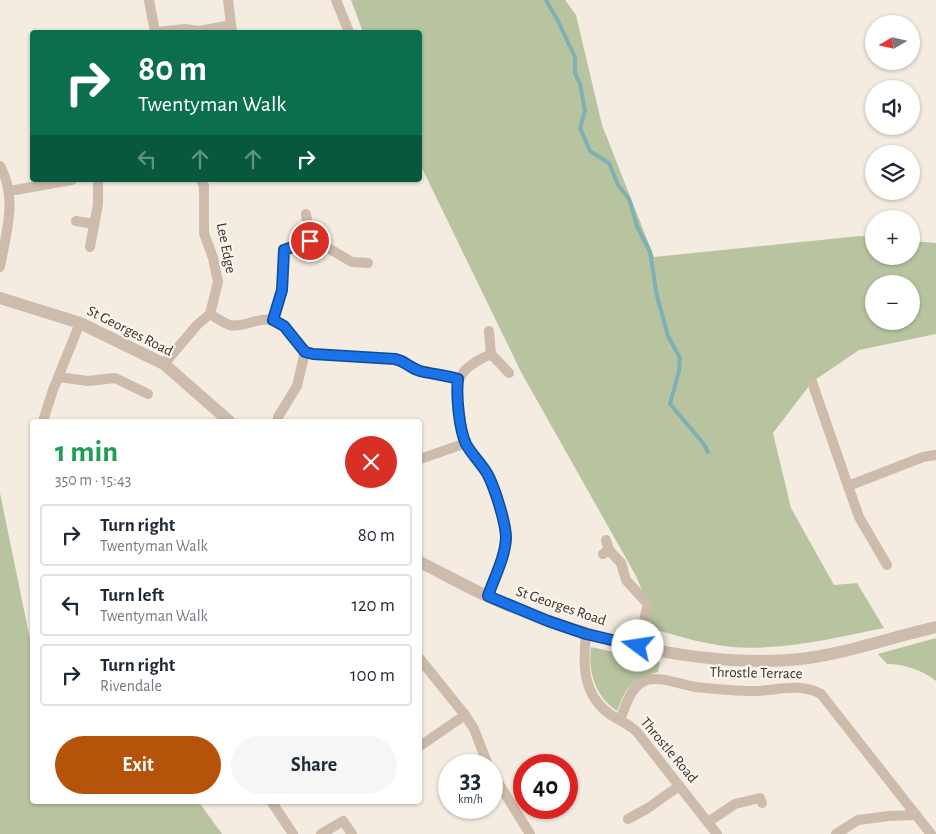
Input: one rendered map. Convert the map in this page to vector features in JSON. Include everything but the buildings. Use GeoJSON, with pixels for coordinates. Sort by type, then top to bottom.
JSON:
{"type":"FeatureCollection","features":[{"type":"Feature","properties":{"kind":"street"},"geometry":{"type":"LineString","coordinates":[[149,0],[156,30]]}},
{"type":"Feature","properties":{"kind":"street"},"geometry":{"type":"LineString","coordinates":[[216,30],[232,29],[228,0]]}},
{"type":"Feature","properties":{"kind":"street"},"geometry":{"type":"LineString","coordinates":[[336,0],[348,30]]}},
{"type":"Feature","properties":{"kind":"street"},"geometry":{"type":"LineString","coordinates":[[175,30],[192,30]]}},
{"type":"Feature","properties":{"kind":"street"},"geometry":{"type":"LineString","coordinates":[[0,166],[6,176],[10,191],[11,210],[0,267]]}},
{"type":"Feature","properties":{"kind":"street"},"geometry":{"type":"LineString","coordinates":[[10,191],[54,182]]}},
{"type":"Feature","properties":{"kind":"street"},"geometry":{"type":"LineString","coordinates":[[90,247],[98,204],[98,182]]}},
{"type":"Feature","properties":{"kind":"street","name":"Lee Edge"},"geometry":{"type":"LineString","coordinates":[[202,182],[204,186],[204,233],[213,258],[218,282],[210,314]]}},
{"type":"Feature","properties":{"kind":"street"},"geometry":{"type":"LineString","coordinates":[[306,214],[310,241]]}},
{"type":"Feature","properties":{"kind":"street"},"geometry":{"type":"LineString","coordinates":[[76,221],[94,224]]}},
{"type":"Feature","properties":{"kind":"street"},"geometry":{"type":"LineString","coordinates":[[273,320],[282,290],[284,250],[310,241],[328,248],[352,262],[368,263]]}},
{"type":"Feature","properties":{"kind":"street","name":"St Georges Road"},"geometry":{"type":"LineString","coordinates":[[0,298],[80,323],[164,364],[228,419]]}},
{"type":"Feature","properties":{"kind":"street"},"geometry":{"type":"LineString","coordinates":[[164,364],[197,325],[210,314],[231,325],[273,320],[284,326],[305,352],[395,359],[404,361],[420,371],[433,372],[458,379]]}},
{"type":"Feature","properties":{"kind":"street"},"geometry":{"type":"LineString","coordinates":[[44,419],[80,323]]}},
{"type":"Feature","properties":{"kind":"street"},"geometry":{"type":"LineString","coordinates":[[489,331],[491,354],[508,373]]}},
{"type":"Feature","properties":{"kind":"street"},"geometry":{"type":"LineString","coordinates":[[278,417],[297,386],[305,352]]}},
{"type":"Feature","properties":{"kind":"street"},"geometry":{"type":"LineString","coordinates":[[488,596],[501,560],[505,542],[503,516],[488,475],[466,443],[462,431],[457,389],[458,379],[464,371],[491,354]]}},
{"type":"Feature","properties":{"kind":"street"},"geometry":{"type":"LineString","coordinates":[[59,377],[88,381],[115,378],[148,394]]}},
{"type":"Feature","properties":{"kind":"street"},"geometry":{"type":"LineString","coordinates":[[812,382],[859,517],[887,565]]}},
{"type":"Feature","properties":{"kind":"street"},"geometry":{"type":"LineString","coordinates":[[422,457],[466,443]]}},
{"type":"Feature","properties":{"kind":"street"},"geometry":{"type":"LineString","coordinates":[[848,486],[923,457],[936,455]]}},
{"type":"Feature","properties":{"kind":"street"},"geometry":{"type":"LineString","coordinates":[[606,548],[621,564],[626,580],[648,604],[638,646]]}},
{"type":"Feature","properties":{"kind":"street","name":"St Georges Road"},"geometry":{"type":"LineString","coordinates":[[422,563],[488,596],[548,621],[586,634],[638,646],[716,660],[767,661],[819,656],[936,627]]}},
{"type":"Feature","properties":{"kind":"street","name":"Throstle Road"},"geometry":{"type":"LineString","coordinates":[[586,634],[584,655],[587,682],[599,705],[609,714],[637,732],[717,834]]}},
{"type":"Feature","properties":{"kind":"street"},"geometry":{"type":"LineString","coordinates":[[422,661],[466,715],[484,754]]}},
{"type":"Feature","properties":{"kind":"street","name":"Throstle Terrace"},"geometry":{"type":"LineString","coordinates":[[620,720],[630,694],[637,685],[648,680],[661,679],[689,686],[726,690],[754,691],[795,687],[809,688],[821,694],[931,834]]}},
{"type":"Feature","properties":{"kind":"street"},"geometry":{"type":"LineString","coordinates":[[422,745],[466,715]]}},
{"type":"Feature","properties":{"kind":"street"},"geometry":{"type":"LineString","coordinates":[[628,819],[648,808],[679,786]]}},
{"type":"Feature","properties":{"kind":"street"},"geometry":{"type":"LineString","coordinates":[[503,790],[530,834]]}},
{"type":"Feature","properties":{"kind":"street"},"geometry":{"type":"LineString","coordinates":[[708,822],[735,804],[760,798],[762,803]]}},
{"type":"Feature","properties":{"kind":"street"},"geometry":{"type":"LineString","coordinates":[[273,804],[293,834]]}},
{"type":"Feature","properties":{"kind":"street"},"geometry":{"type":"LineString","coordinates":[[836,834],[858,820],[916,815]]}},
{"type":"Feature","properties":{"kind":"street"},"geometry":{"type":"LineString","coordinates":[[321,834],[343,821],[352,834]]}},
{"type":"Feature","properties":{"kind":"green space"},"geometry":{"type":"Polygon","coordinates":[[[351,0],[565,0],[576,15],[602,125],[654,257],[860,236],[865,236],[865,265],[920,265],[920,242],[936,243],[936,334],[859,350],[812,382],[773,433],[791,508],[834,585],[857,583],[884,628],[808,643],[770,647],[751,648],[709,644],[643,626],[648,604],[636,576],[521,372],[422,168],[422,30],[362,30],[351,0]]]}},
{"type":"Feature","properties":{"kind":"green space"},"geometry":{"type":"Polygon","coordinates":[[[0,493],[30,639],[30,804],[200,804],[222,834],[0,834],[0,493]]]}},
{"type":"Feature","properties":{"kind":"green space"},"geometry":{"type":"Polygon","coordinates":[[[936,638],[936,681],[913,668],[887,664],[878,654],[936,638]]]}},
{"type":"Feature","properties":{"kind":"green space"},"geometry":{"type":"Polygon","coordinates":[[[591,647],[660,662],[658,672],[642,678],[631,685],[617,711],[609,705],[598,691],[592,674],[591,647]]]}},
{"type":"Feature","properties":{"kind":"waterway"},"geometry":{"type":"LineString","coordinates":[[546,0],[575,57],[575,73],[580,84],[585,111],[580,128],[590,151],[609,163],[618,185],[629,199],[637,226],[650,252],[657,296],[668,336],[680,358],[679,371],[670,404],[703,443],[708,452]]}},
{"type":"Feature","properties":{"kind":"route"},"geometry":{"type":"LineString","coordinates":[[310,241],[284,250],[282,290],[273,320],[284,326],[293,335],[305,352],[395,359],[404,361],[420,371],[433,372],[458,379],[457,389],[462,431],[472,454],[488,475],[503,516],[506,538],[501,560],[488,596],[548,621],[586,634],[638,646]]}}]}
